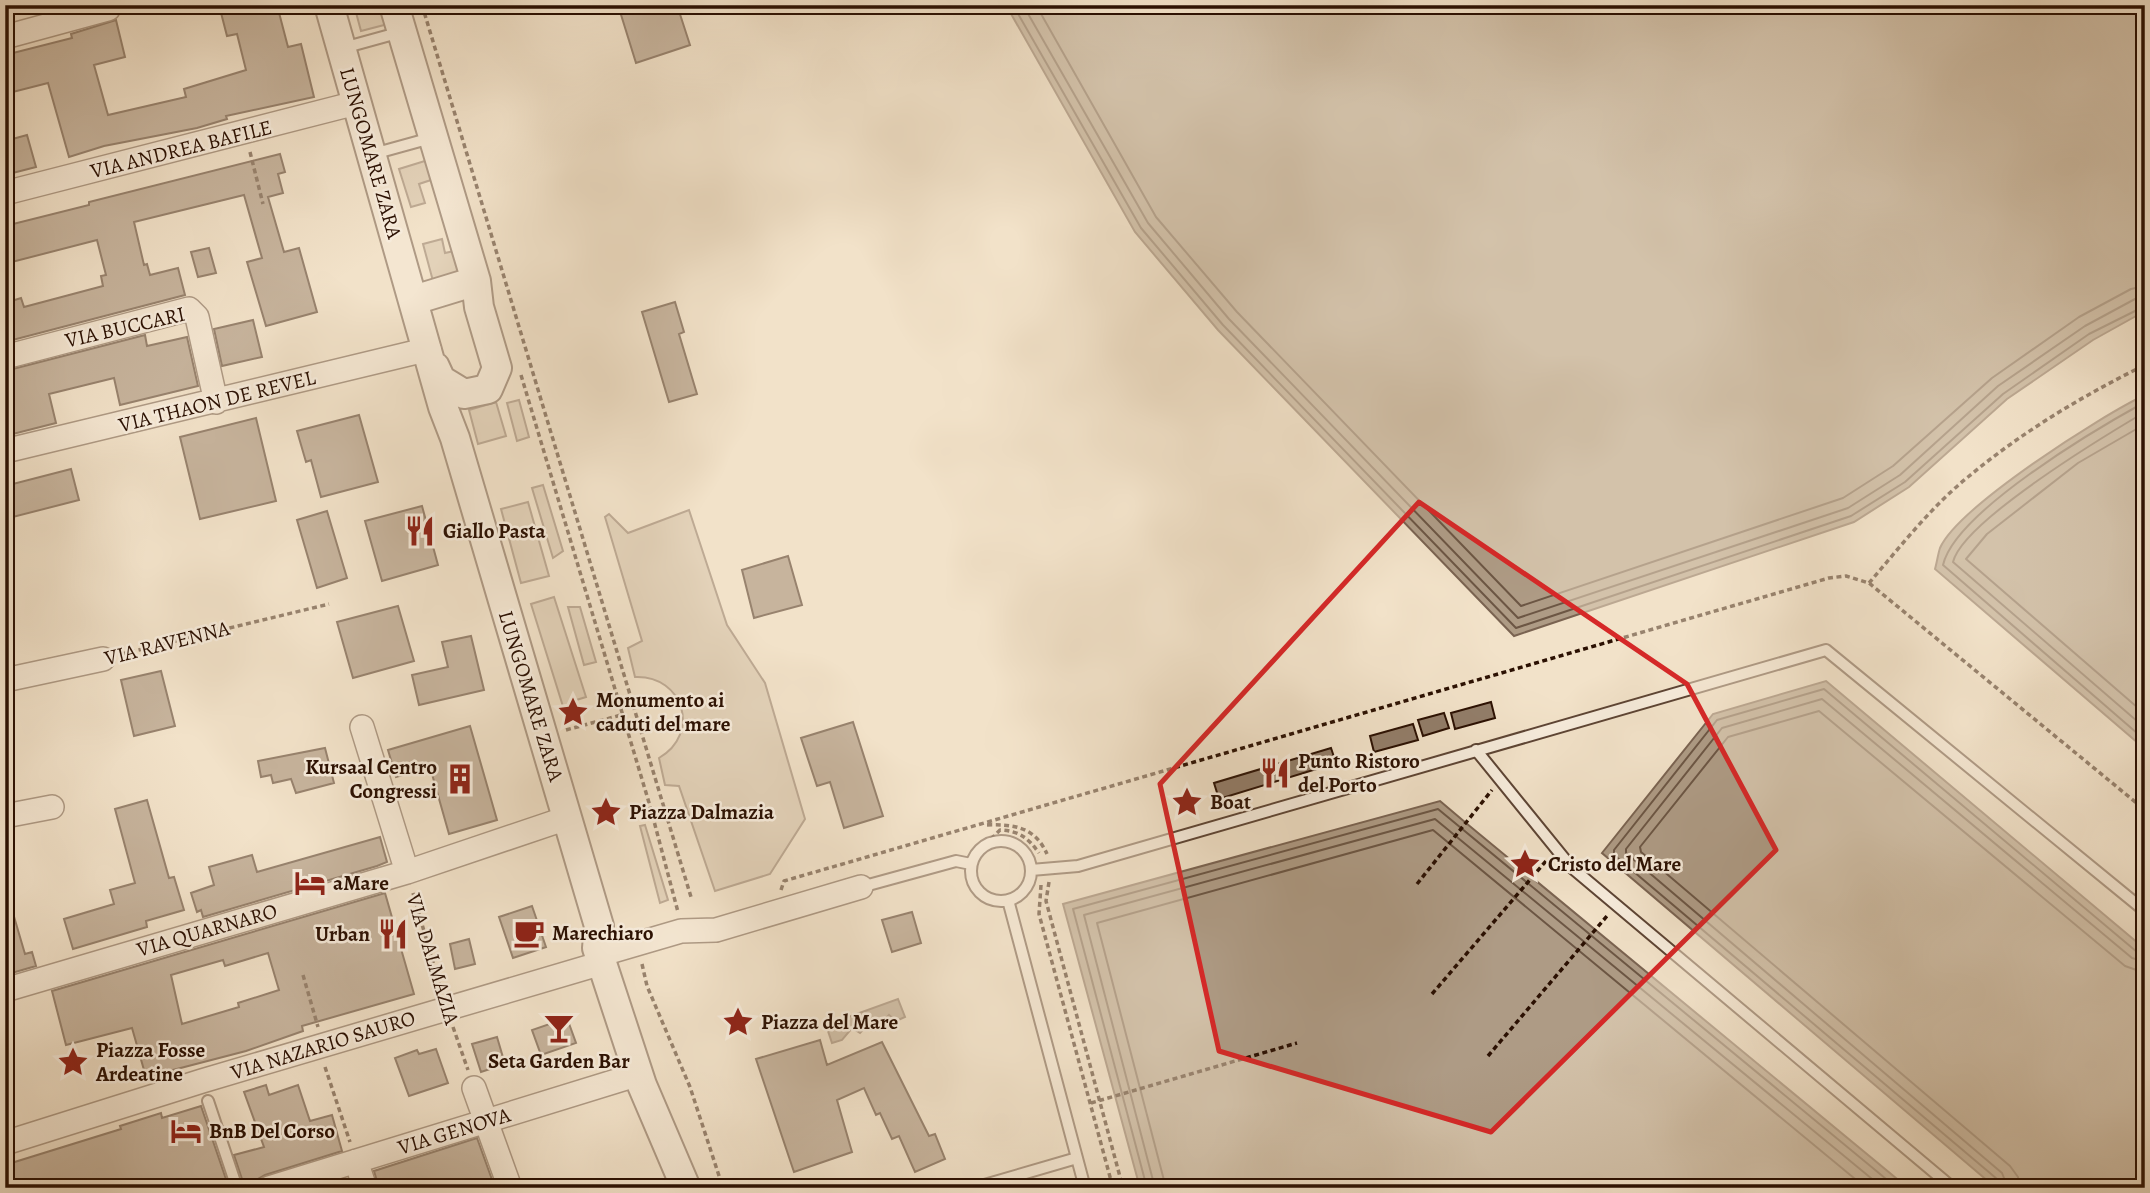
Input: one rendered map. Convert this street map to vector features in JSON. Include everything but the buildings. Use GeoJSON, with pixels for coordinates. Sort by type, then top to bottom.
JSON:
{"type":"FeatureCollection","features":[{"type":"Feature","properties":{"kind":"street"},"geometry":{"type":"LineString","coordinates":[[5,37],[108,9],[109,5]]}},
{"type":"Feature","properties":{"kind":"street","name":"LUNGOMARE ZARA"},"geometry":{"type":"LineString","coordinates":[[328,5],[431,355],[443,407],[455,438],[599,926],[600,959],[639,1074],[686,1188]]}},
{"type":"Feature","properties":{"kind":"street"},"geometry":{"type":"LineString","coordinates":[[398,19],[476,281],[480,307],[497,368],[488,388],[464,394]]}},
{"type":"Feature","properties":{"kind":"street","name":"VIA ANDREA BAFILE"},"geometry":{"type":"LineString","coordinates":[[5,193],[356,103]]}},
{"type":"Feature","properties":{"kind":"street"},"geometry":{"type":"LineString","coordinates":[[414,300],[476,281]]}},
{"type":"Feature","properties":{"kind":"street","name":"VIA BUCCARI"},"geometry":{"type":"LineString","coordinates":[[5,357],[189,309],[194,311],[197,317],[216,402]]}},
{"type":"Feature","properties":{"kind":"street","name":"LUNGOMARE ZARA"},"geometry":{"type":"LineString","coordinates":[[431,355],[441,380],[464,394],[456,412],[455,438]]}},
{"type":"Feature","properties":{"kind":"street","name":"VIA THAON DE REVEL"},"geometry":{"type":"LineString","coordinates":[[5,452],[431,355]]}},
{"type":"Feature","properties":{"kind":"street","name":"VIA RAVENNA"},"geometry":{"type":"LineString","coordinates":[[5,680],[103,659]]}},
{"type":"Feature","properties":{"kind":"street","name":"VIA DALMAZIA"},"geometry":{"type":"LineString","coordinates":[[362,727],[407,872]]}},
{"type":"Feature","properties":{"kind":"street"},"geometry":{"type":"LineString","coordinates":[[5,816],[52,807]]}},
{"type":"Feature","properties":{"kind":"street","name":"VIA QUARNARO"},"geometry":{"type":"LineString","coordinates":[[5,990],[407,872],[568,818]]}},
{"type":"Feature","properties":{"kind":"street"},"geometry":{"type":"LineString","coordinates":[[600,959],[676,923],[716,930],[861,887]]}},
{"type":"Feature","properties":{"kind":"street","name":"VIA NAZARIO SAURO"},"geometry":{"type":"LineString","coordinates":[[5,1143],[319,1039],[447,1008],[600,959]]}},
{"type":"Feature","properties":{"kind":"street","name":"VIA GENOVA"},"geometry":{"type":"LineString","coordinates":[[268,1188],[639,1074]]}},
{"type":"Feature","properties":{"kind":"street"},"geometry":{"type":"LineString","coordinates":[[474,1088],[510,1188]]}},
{"type":"Feature","properties":{"kind":"street"},"geometry":{"type":"LineString","coordinates":[[356,1161],[365,1188]]}},
{"type":"Feature","properties":{"kind":"lane"},"geometry":{"type":"LineString","coordinates":[[341,49],[398,19]]}},
{"type":"Feature","properties":{"kind":"lane"},"geometry":{"type":"LineString","coordinates":[[373,154],[432,138]]}},
{"type":"Feature","properties":{"kind":"lane"},"geometry":{"type":"LineString","coordinates":[[1041,870],[1012,842],[993,841],[977,851],[971,864],[971,878],[981,894],[989,899],[1008,900],[1024,890],[1041,870],[1078,866],[1826,650],[2145,911]]}},
{"type":"Feature","properties":{"kind":"lane"},"geometry":{"type":"LineString","coordinates":[[1476,750],[1570,867],[1953,1188]]}},
{"type":"Feature","properties":{"kind":"lane"},"geometry":{"type":"LineString","coordinates":[[861,887],[956,861],[971,864]]}},
{"type":"Feature","properties":{"kind":"lane"},"geometry":{"type":"LineString","coordinates":[[1008,900],[1085,1188]]}},
{"type":"Feature","properties":{"kind":"lane"},"geometry":{"type":"LineString","coordinates":[[208,1101],[237,1188]]}},
{"type":"Feature","properties":{"kind":"lane"},"geometry":{"type":"LineString","coordinates":[[974,1188],[1077,1158]]}},
{"type":"Feature","properties":{"kind":"path"},"geometry":{"type":"LineString","coordinates":[[422,5],[691,897]]}},
{"type":"Feature","properties":{"kind":"path"},"geometry":{"type":"LineString","coordinates":[[245,133],[263,204]]}},
{"type":"Feature","properties":{"kind":"path"},"geometry":{"type":"LineString","coordinates":[[1869,583],[1912,532],[1967,477],[2083,396],[2145,365]]}},
{"type":"Feature","properties":{"kind":"path"},"geometry":{"type":"LineString","coordinates":[[781,890],[784,881],[1829,578],[1846,576],[1869,583],[2145,810]]}},
{"type":"Feature","properties":{"kind":"path","name":"VIA RAVENNA"},"geometry":{"type":"LineString","coordinates":[[103,659],[329,604]]}},
{"type":"Feature","properties":{"kind":"path"},"geometry":{"type":"LineString","coordinates":[[543,737],[621,715],[676,923]]}},
{"type":"Feature","properties":{"kind":"path"},"geometry":{"type":"LineString","coordinates":[[1417,884],[1499,780]]}},
{"type":"Feature","properties":{"kind":"path"},"geometry":{"type":"LineString","coordinates":[[978,825],[1013,825],[1029,831],[1044,846],[1049,859],[1041,870],[1039,914],[1113,1188]]}},
{"type":"Feature","properties":{"kind":"path"},"geometry":{"type":"LineString","coordinates":[[985,845],[1000,830],[1014,830],[1029,839],[1040,854],[1046,901],[1123,1188]]}},
{"type":"Feature","properties":{"kind":"path"},"geometry":{"type":"LineString","coordinates":[[1432,995],[1556,850]]}},
{"type":"Feature","properties":{"kind":"path","name":"VIA DALMAZIA"},"geometry":{"type":"LineString","coordinates":[[407,872],[474,1088]]}},
{"type":"Feature","properties":{"kind":"path"},"geometry":{"type":"LineString","coordinates":[[1488,1056],[1595,929]]}},
{"type":"Feature","properties":{"kind":"path"},"geometry":{"type":"LineString","coordinates":[[643,960],[642,972],[690,1087],[723,1188]]}},
{"type":"Feature","properties":{"kind":"path"},"geometry":{"type":"LineString","coordinates":[[303,975],[319,1039],[356,1161]]}},
{"type":"Feature","properties":{"kind":"path"},"geometry":{"type":"LineString","coordinates":[[1090,1104],[1297,1043]]}},
{"type":"Feature","properties":{"kind":"highlighted area"},"geometry":{"type":"Polygon","coordinates":[[[1419,502],[1687,684],[1776,850],[1491,1132],[1219,1051],[1160,784],[1419,502]]]}},
{"type":"Feature","properties":{"kind":"shaded area"},"geometry":{"type":"Polygon","coordinates":[[[354,5],[382,5],[388,24],[361,31],[354,5]]]}},
{"type":"Feature","properties":{"kind":"shaded area"},"geometry":{"type":"Polygon","coordinates":[[[428,160],[434,179],[419,184],[425,203],[411,207],[399,169],[428,160]]]}},
{"type":"Feature","properties":{"kind":"shaded area"},"geometry":{"type":"Polygon","coordinates":[[[442,239],[445,253],[454,251],[460,274],[433,281],[423,244],[442,239]]]}},
{"type":"Feature","properties":{"kind":"shaded area"},"geometry":{"type":"Polygon","coordinates":[[[519,400],[529,437],[517,441],[507,403],[519,400]]]}},
{"type":"Feature","properties":{"kind":"shaded area"},"geometry":{"type":"Polygon","coordinates":[[[496,402],[506,436],[478,444],[469,410],[496,402]]]}},
{"type":"Feature","properties":{"kind":"shaded area"},"geometry":{"type":"Polygon","coordinates":[[[543,485],[563,551],[553,558],[532,488],[543,485]]]}},
{"type":"Feature","properties":{"kind":"shaded area"},"geometry":{"type":"Polygon","coordinates":[[[528,502],[549,576],[521,583],[501,509],[528,502]]]}},
{"type":"Feature","properties":{"kind":"shaded area"},"geometry":{"type":"Polygon","coordinates":[[[689,510],[727,625],[765,683],[805,819],[770,874],[715,891],[679,786],[665,785],[659,758],[672,748],[680,735],[683,721],[681,708],[675,695],[665,685],[652,679],[635,677],[628,648],[642,641],[605,517],[609,514],[628,533],[689,510]]]}},
{"type":"Feature","properties":{"kind":"shaded area"},"geometry":{"type":"Polygon","coordinates":[[[554,597],[586,697],[573,701],[576,713],[566,716],[531,604],[554,597]]]}},
{"type":"Feature","properties":{"kind":"shaded area"},"geometry":{"type":"Polygon","coordinates":[[[568,607],[580,607],[596,662],[584,665],[568,607]]]}},
{"type":"Feature","properties":{"kind":"shaded area"},"geometry":{"type":"Polygon","coordinates":[[[645,825],[668,900],[660,903],[640,826],[645,825]]]}},
{"type":"Feature","properties":{"kind":"water"},"geometry":{"type":"Polygon","coordinates":[[[1006,5],[2145,5],[2145,311],[2093,340],[2007,399],[1909,487],[1854,522],[1514,636],[1218,330],[1135,232],[1006,5]]]}},
{"type":"Feature","properties":{"kind":"water"},"geometry":{"type":"Polygon","coordinates":[[[2145,395],[2145,749],[1935,569],[1940,548],[1952,530],[2001,487],[2066,441],[2145,395]]]}},
{"type":"Feature","properties":{"kind":"water"},"geometry":{"type":"Polygon","coordinates":[[[1826,681],[2145,949],[2145,1188],[1996,1188],[1602,853],[1713,714],[1826,681]]]}},
{"type":"Feature","properties":{"kind":"water"},"geometry":{"type":"Polygon","coordinates":[[[1440,801],[1908,1188],[1140,1188],[1063,904],[1440,801]]]}},
{"type":"Feature","properties":{"kind":"water"},"geometry":{"type":"Polygon","coordinates":[[[898,999],[905,1017],[896,1021],[889,1015],[878,1027],[870,1022],[860,1033],[852,1028],[842,1040],[832,1043],[826,1025],[898,999]]]}},
{"type":"Feature","properties":{"kind":"place","name":"Giallo Pasta"},"geometry":{"type":"Point","coordinates":[420,531]}},
{"type":"Feature","properties":{"kind":"place","name":"Monumento ai caduti del mare"},"geometry":{"type":"Point","coordinates":[573,712]}},
{"type":"Feature","properties":{"kind":"place","name":"Punto Ristoro del Porto"},"geometry":{"type":"Point","coordinates":[1275,773]}},
{"type":"Feature","properties":{"kind":"place","name":"Kursaal Centro Congressi"},"geometry":{"type":"Point","coordinates":[460,779]}},
{"type":"Feature","properties":{"kind":"place","name":"Boat"},"geometry":{"type":"Point","coordinates":[1187,802]}},
{"type":"Feature","properties":{"kind":"place","name":"Piazza Dalmazia"},"geometry":{"type":"Point","coordinates":[606,812]}},
{"type":"Feature","properties":{"kind":"place","name":"Cristo del Mare"},"geometry":{"type":"Point","coordinates":[1525,864]}},
{"type":"Feature","properties":{"kind":"place","name":"aMare"},"geometry":{"type":"Point","coordinates":[310,883]}},
{"type":"Feature","properties":{"kind":"place","name":"Marechiaro"},"geometry":{"type":"Point","coordinates":[529,933]}},
{"type":"Feature","properties":{"kind":"place","name":"Urban"},"geometry":{"type":"Point","coordinates":[393,934]}},
{"type":"Feature","properties":{"kind":"place","name":"Piazza del Mare"},"geometry":{"type":"Point","coordinates":[738,1022]}},
{"type":"Feature","properties":{"kind":"place","name":"Seta Garden Bar"},"geometry":{"type":"Point","coordinates":[559,1028]}},
{"type":"Feature","properties":{"kind":"place","name":"Piazza Fosse Ardeatine"},"geometry":{"type":"Point","coordinates":[73,1062]}},
{"type":"Feature","properties":{"kind":"place","name":"BnB Del Corso"},"geometry":{"type":"Point","coordinates":[186,1131]}}]}
